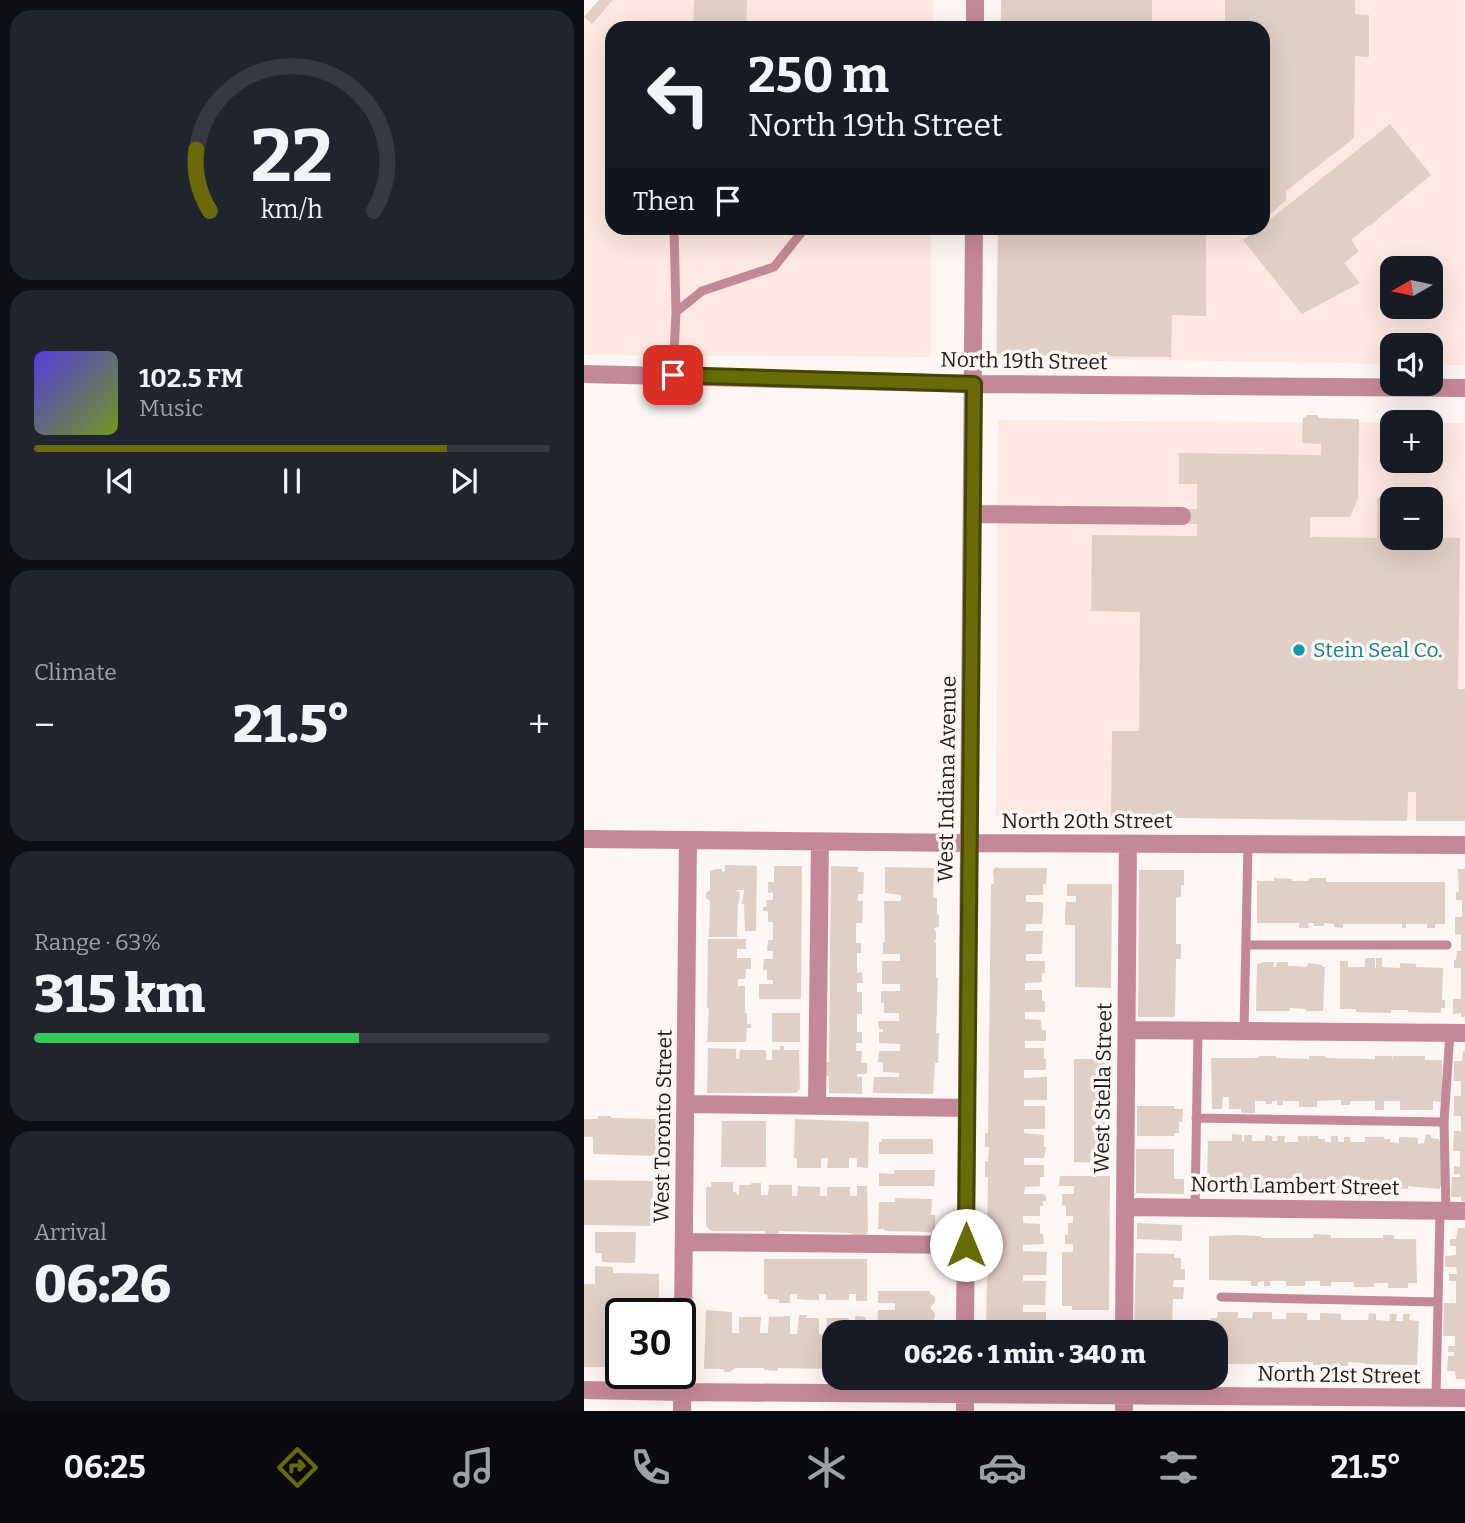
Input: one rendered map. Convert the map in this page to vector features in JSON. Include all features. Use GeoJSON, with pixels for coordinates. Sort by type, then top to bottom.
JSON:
{"type":"FeatureCollection","features":[{"type":"Feature","properties":{"kind":"street"},"geometry":{"type":"LineString","coordinates":[[975,0],[975,21]]}},
{"type":"Feature","properties":{"kind":"street","name":"West Indiana Avenue"},"geometry":{"type":"LineString","coordinates":[[965,1320],[974,235]]}},
{"type":"Feature","properties":{"kind":"street","name":"North 19th Street"},"geometry":{"type":"LineString","coordinates":[[584,374],[974,384],[1464,388]]}},
{"type":"Feature","properties":{"kind":"street"},"geometry":{"type":"LineString","coordinates":[[972,514],[1182,516]]}},
{"type":"Feature","properties":{"kind":"street","name":"North 20th Street"},"geometry":{"type":"LineString","coordinates":[[584,839],[1464,845]]}},
{"type":"Feature","properties":{"kind":"street","name":"West Toronto Street"},"geometry":{"type":"LineString","coordinates":[[681,1411],[688,841]]}},
{"type":"Feature","properties":{"kind":"street"},"geometry":{"type":"LineString","coordinates":[[817,1106],[820,842]]}},
{"type":"Feature","properties":{"kind":"street","name":"West Stella Street"},"geometry":{"type":"LineString","coordinates":[[1124,1320],[1128,844]]}},
{"type":"Feature","properties":{"kind":"street"},"geometry":{"type":"LineString","coordinates":[[1127,1030],[1457,1032]]}},
{"type":"Feature","properties":{"kind":"street"},"geometry":{"type":"LineString","coordinates":[[686,1104],[967,1108]]}},
{"type":"Feature","properties":{"kind":"street","name":"North Lambert Street"},"geometry":{"type":"LineString","coordinates":[[1125,1208],[1450,1211]]}},
{"type":"Feature","properties":{"kind":"street"},"geometry":{"type":"LineString","coordinates":[[684,1242],[966,1245]]}},
{"type":"Feature","properties":{"kind":"street","name":"North 21st Street"},"geometry":{"type":"LineString","coordinates":[[584,1390],[1464,1398]]}},
{"type":"Feature","properties":{"kind":"lane"},"geometry":{"type":"LineString","coordinates":[[673,375],[676,312],[674,235]]}},
{"type":"Feature","properties":{"kind":"lane"},"geometry":{"type":"LineString","coordinates":[[676,312],[702,291],[774,267],[799,235]]}},
{"type":"Feature","properties":{"kind":"lane"},"geometry":{"type":"LineString","coordinates":[[1244,1031],[1248,844]]}},
{"type":"Feature","properties":{"kind":"lane"},"geometry":{"type":"LineString","coordinates":[[1246,944],[1447,945]]}},
{"type":"Feature","properties":{"kind":"lane"},"geometry":{"type":"LineString","coordinates":[[1195,1208],[1198,1031]]}},
{"type":"Feature","properties":{"kind":"lane"},"geometry":{"type":"LineString","coordinates":[[1436,1398],[1438,1302],[1450,1211],[1444,1122],[1457,1032]]}},
{"type":"Feature","properties":{"kind":"lane"},"geometry":{"type":"LineString","coordinates":[[1196,1118],[1444,1122]]}},
{"type":"Feature","properties":{"kind":"lane"},"geometry":{"type":"LineString","coordinates":[[1221,1297],[1438,1302]]}},
{"type":"Feature","properties":{"kind":"shaded area"},"geometry":{"type":"Polygon","coordinates":[[[604,0],[933,0],[933,21],[605,21],[605,235],[931,235],[931,357],[584,355],[584,25],[604,0]]]}},
{"type":"Feature","properties":{"kind":"shaded area"},"geometry":{"type":"Polygon","coordinates":[[[1001,0],[1464,0],[1464,365],[1443,365],[1443,333],[1380,333],[1380,364],[995,357],[997,235],[1270,235],[1270,21],[1000,21],[1001,0]]]}},
{"type":"Feature","properties":{"kind":"shaded area","name":"Stein Seal Co."},"geometry":{"type":"Polygon","coordinates":[[[998,420],[1380,423],[1380,473],[1443,473],[1443,423],[1464,423],[1464,820],[996,816],[998,420]]]}},
{"type":"Feature","properties":{"kind":"building"},"geometry":{"type":"Polygon","coordinates":[[[599,0],[613,0],[592,24],[584,17],[599,0]]]}},
{"type":"Feature","properties":{"kind":"building"},"geometry":{"type":"Polygon","coordinates":[[[694,0],[747,0],[746,21],[693,21],[694,0]]]}},
{"type":"Feature","properties":{"kind":"building"},"geometry":{"type":"Polygon","coordinates":[[[1001,0],[1152,0],[1152,21],[1001,21],[1001,0]]]}},
{"type":"Feature","properties":{"kind":"building"},"geometry":{"type":"Polygon","coordinates":[[[1225,0],[1355,0],[1355,14],[1369,15],[1369,57],[1355,56],[1354,138],[1286,191],[1286,200],[1270,215],[1270,21],[1225,21],[1225,0]]]}},
{"type":"Feature","properties":{"kind":"building"},"geometry":{"type":"Polygon","coordinates":[[[1390,124],[1431,175],[1351,240],[1359,251],[1344,263],[1360,283],[1302,314],[1243,240],[1250,235],[1270,235],[1270,219],[1390,124]]]}},
{"type":"Feature","properties":{"kind":"building"},"geometry":{"type":"Polygon","coordinates":[[[998,235],[1206,235],[1206,316],[1172,315],[1171,357],[997,355],[998,235]]]}},
{"type":"Feature","properties":{"kind":"building","name":"Stein Seal Co."},"geometry":{"type":"Polygon","coordinates":[[[1318,415],[1318,418],[1359,419],[1358,498],[1350,517],[1310,517],[1310,537],[1377,538],[1377,498],[1380,498],[1380,550],[1443,550],[1443,538],[1460,538],[1458,689],[1465,689],[1465,821],[1416,821],[1416,792],[1408,792],[1407,821],[1111,817],[1112,731],[1139,731],[1140,612],[1091,611],[1092,535],[1197,536],[1197,524],[1185,524],[1185,509],[1197,509],[1197,484],[1179,484],[1179,453],[1321,455],[1321,444],[1302,443],[1303,418],[1318,415]]]}},
{"type":"Feature","properties":{"kind":"building"},"geometry":{"type":"Polygon","coordinates":[[[725,865],[757,866],[756,931],[745,931],[742,904],[744,890],[738,890],[735,891],[740,892],[737,937],[709,937],[710,901],[706,898],[706,893],[710,890],[710,871],[721,869],[723,872],[725,865]]]}},
{"type":"Feature","properties":{"kind":"building"},"geometry":{"type":"Polygon","coordinates":[[[774,866],[802,866],[801,999],[759,999],[759,984],[773,984],[773,980],[767,980],[767,970],[763,970],[764,959],[773,959],[773,951],[767,951],[768,940],[773,940],[773,922],[768,922],[768,911],[763,911],[763,907],[767,907],[766,900],[773,900],[773,892],[768,893],[768,882],[774,882],[774,866]]]}},
{"type":"Feature","properties":{"kind":"building"},"geometry":{"type":"Polygon","coordinates":[[[831,866],[858,867],[858,872],[864,872],[863,894],[858,894],[858,901],[863,901],[862,923],[856,923],[856,943],[861,943],[861,953],[857,953],[857,973],[862,972],[863,983],[857,983],[857,992],[862,992],[862,1014],[857,1014],[857,1032],[862,1032],[862,1043],[856,1043],[856,1051],[862,1051],[861,1063],[867,1063],[867,1074],[857,1074],[857,1077],[862,1077],[862,1094],[829,1093],[829,1076],[826,1076],[826,1062],[829,1062],[831,866]]]}},
{"type":"Feature","properties":{"kind":"building"},"geometry":{"type":"Polygon","coordinates":[[[885,867],[934,868],[933,898],[937,898],[937,915],[939,914],[939,927],[934,928],[934,942],[938,978],[936,1033],[939,1033],[933,1094],[873,1093],[874,1077],[899,1077],[899,1073],[883,1072],[883,1062],[878,1062],[879,1051],[900,1051],[900,1044],[879,1043],[879,1032],[883,1032],[883,1029],[879,1029],[878,1021],[899,1021],[899,1013],[884,1013],[884,1003],[881,1003],[881,991],[900,991],[900,984],[882,984],[882,961],[900,961],[900,954],[883,954],[884,901],[901,901],[901,895],[885,893],[885,867]]]}},
{"type":"Feature","properties":{"kind":"building"},"geometry":{"type":"Polygon","coordinates":[[[996,867],[1047,868],[1043,895],[1026,895],[1026,902],[1043,902],[1043,914],[1042,924],[1026,924],[1026,931],[1043,931],[1042,954],[1026,954],[1026,961],[1045,961],[1045,973],[1042,973],[1042,982],[1025,983],[1025,990],[1042,990],[1045,1012],[1025,1012],[1025,1019],[1041,1020],[1042,1030],[1046,1030],[1046,1041],[1025,1041],[1025,1048],[1044,1048],[1046,1070],[1024,1070],[1024,1078],[1047,1077],[1047,1100],[1024,1100],[1024,1106],[1045,1106],[1045,1129],[1024,1129],[1024,1133],[1044,1135],[1046,1147],[1044,1158],[1024,1158],[1024,1165],[1044,1165],[1044,1177],[1040,1177],[1040,1186],[1025,1187],[1024,1194],[1043,1194],[1046,1201],[1040,1206],[1040,1216],[1023,1216],[1023,1223],[1040,1224],[1044,1244],[1023,1245],[1023,1251],[1047,1252],[1046,1275],[1023,1275],[1023,1281],[1046,1281],[1045,1305],[1023,1305],[1023,1312],[1046,1312],[1046,1320],[986,1320],[989,1249],[988,1177],[985,1177],[985,1161],[988,1161],[989,1147],[985,1147],[985,1133],[988,1133],[993,870],[996,867]]]}},
{"type":"Feature","properties":{"kind":"building"},"geometry":{"type":"Polygon","coordinates":[[[1458,869],[1465,869],[1465,1017],[1461,1017],[1461,1013],[1453,1014],[1453,999],[1461,999],[1461,968],[1454,968],[1457,951],[1461,951],[1461,934],[1455,935],[1455,917],[1462,917],[1462,900],[1456,900],[1456,892],[1459,892],[1458,869]]]}},
{"type":"Feature","properties":{"kind":"building"},"geometry":{"type":"Polygon","coordinates":[[[1139,870],[1184,870],[1181,897],[1176,898],[1176,944],[1181,944],[1181,959],[1176,959],[1175,1017],[1138,1017],[1139,870]]]}},
{"type":"Feature","properties":{"kind":"building"},"geometry":{"type":"Polygon","coordinates":[[[1274,878],[1308,881],[1309,878],[1326,878],[1326,882],[1445,882],[1445,924],[1435,924],[1435,928],[1427,928],[1427,924],[1406,924],[1406,928],[1402,928],[1402,924],[1343,924],[1343,928],[1334,927],[1334,924],[1314,926],[1314,923],[1308,923],[1309,928],[1299,928],[1299,923],[1257,923],[1257,881],[1274,881],[1274,878]]]}},
{"type":"Feature","properties":{"kind":"building"},"geometry":{"type":"Polygon","coordinates":[[[1067,884],[1112,884],[1111,988],[1075,987],[1075,925],[1065,925],[1065,914],[1066,902],[1076,902],[1076,896],[1067,896],[1067,884]]]}},
{"type":"Feature","properties":{"kind":"building"},"geometry":{"type":"Polygon","coordinates":[[[708,939],[746,939],[746,949],[737,949],[737,958],[751,958],[751,969],[746,969],[745,979],[738,979],[738,986],[745,986],[745,1013],[747,1024],[751,1024],[751,1028],[747,1028],[746,1042],[707,1042],[708,939]]]}},
{"type":"Feature","properties":{"kind":"building"},"geometry":{"type":"Polygon","coordinates":[[[1365,958],[1375,958],[1375,968],[1376,958],[1382,958],[1382,967],[1400,968],[1400,963],[1416,964],[1416,967],[1443,968],[1442,1000],[1445,1000],[1445,1008],[1441,1008],[1441,1013],[1408,1010],[1391,1010],[1391,1013],[1356,1012],[1356,1009],[1340,1009],[1340,961],[1348,961],[1348,967],[1365,967],[1365,958]]]}},
{"type":"Feature","properties":{"kind":"building"},"geometry":{"type":"Polygon","coordinates":[[[1274,962],[1273,967],[1276,967],[1277,962],[1288,962],[1288,966],[1307,967],[1308,963],[1325,967],[1323,1011],[1290,1008],[1290,1011],[1256,1011],[1257,964],[1274,962]]]}},
{"type":"Feature","properties":{"kind":"building"},"geometry":{"type":"Polygon","coordinates":[[[772,1013],[800,1013],[800,1042],[772,1042],[772,1013]]]}},
{"type":"Feature","properties":{"kind":"building"},"geometry":{"type":"Polygon","coordinates":[[[780,1046],[784,1046],[784,1050],[799,1050],[800,1089],[796,1093],[707,1093],[708,1048],[736,1049],[736,1059],[739,1059],[740,1050],[766,1050],[766,1060],[772,1060],[772,1050],[780,1050],[780,1046]]]}},
{"type":"Feature","properties":{"kind":"building"},"geometry":{"type":"Polygon","coordinates":[[[1463,1051],[1465,1201],[1461,1201],[1461,1197],[1451,1197],[1452,1177],[1460,1177],[1460,1174],[1454,1174],[1454,1166],[1460,1167],[1460,1151],[1453,1151],[1454,1131],[1461,1131],[1461,1116],[1454,1116],[1454,1096],[1461,1096],[1461,1081],[1454,1081],[1454,1061],[1462,1061],[1463,1051]]]}},
{"type":"Feature","properties":{"kind":"building"},"geometry":{"type":"Polygon","coordinates":[[[1259,1056],[1375,1059],[1375,1056],[1392,1056],[1392,1061],[1393,1056],[1425,1056],[1425,1060],[1442,1060],[1442,1102],[1433,1101],[1433,1110],[1400,1110],[1400,1101],[1384,1101],[1384,1110],[1375,1110],[1375,1101],[1350,1101],[1350,1105],[1341,1105],[1341,1100],[1317,1101],[1317,1107],[1299,1107],[1299,1101],[1283,1101],[1283,1105],[1277,1105],[1277,1101],[1266,1104],[1266,1101],[1255,1101],[1255,1113],[1241,1113],[1241,1109],[1229,1109],[1229,1097],[1223,1097],[1222,1109],[1212,1109],[1211,1058],[1259,1056]]]}},
{"type":"Feature","properties":{"kind":"building"},"geometry":{"type":"Polygon","coordinates":[[[1074,1059],[1111,1059],[1110,1163],[1074,1162],[1074,1059]]]}},
{"type":"Feature","properties":{"kind":"building"},"geometry":{"type":"Polygon","coordinates":[[[1137,1106],[1174,1106],[1174,1109],[1183,1109],[1179,1133],[1174,1133],[1174,1136],[1137,1136],[1137,1106]]]}},
{"type":"Feature","properties":{"kind":"building"},"geometry":{"type":"Polygon","coordinates":[[[598,1116],[658,1119],[658,1156],[593,1154],[593,1137],[584,1137],[584,1119],[598,1119],[598,1116]]]}},
{"type":"Feature","properties":{"kind":"building"},"geometry":{"type":"Polygon","coordinates":[[[795,1119],[869,1122],[868,1168],[857,1167],[857,1159],[849,1158],[849,1168],[827,1168],[828,1158],[821,1158],[821,1168],[797,1168],[797,1158],[794,1158],[795,1119]]]}},
{"type":"Feature","properties":{"kind":"building"},"geometry":{"type":"Polygon","coordinates":[[[722,1121],[766,1121],[766,1167],[721,1167],[722,1121]]]}},
{"type":"Feature","properties":{"kind":"building"},"geometry":{"type":"Polygon","coordinates":[[[1232,1134],[1242,1135],[1244,1142],[1244,1135],[1252,1135],[1252,1141],[1265,1141],[1265,1135],[1272,1136],[1272,1141],[1278,1141],[1277,1136],[1285,1136],[1284,1142],[1298,1142],[1298,1136],[1308,1136],[1309,1142],[1309,1136],[1318,1136],[1318,1139],[1325,1139],[1325,1142],[1331,1142],[1331,1136],[1338,1136],[1338,1142],[1344,1142],[1344,1137],[1350,1137],[1350,1142],[1365,1142],[1365,1137],[1384,1137],[1390,1139],[1390,1142],[1399,1143],[1399,1137],[1418,1138],[1418,1144],[1424,1143],[1426,1134],[1431,1135],[1431,1138],[1439,1139],[1442,1143],[1443,1185],[1440,1189],[1408,1186],[1408,1189],[1358,1185],[1358,1189],[1275,1185],[1275,1188],[1269,1187],[1269,1196],[1245,1195],[1245,1187],[1207,1183],[1208,1141],[1232,1141],[1232,1134]]]}},
{"type":"Feature","properties":{"kind":"building"},"geometry":{"type":"Polygon","coordinates":[[[882,1139],[933,1139],[933,1154],[879,1154],[879,1142],[882,1142],[882,1139]]]}},
{"type":"Feature","properties":{"kind":"building"},"geometry":{"type":"Polygon","coordinates":[[[1136,1149],[1174,1149],[1174,1179],[1184,1179],[1184,1194],[1136,1193],[1136,1149]]]}},
{"type":"Feature","properties":{"kind":"building"},"geometry":{"type":"Polygon","coordinates":[[[894,1170],[935,1170],[934,1186],[879,1186],[879,1173],[894,1174],[894,1170]]]}},
{"type":"Feature","properties":{"kind":"building"},"geometry":{"type":"Polygon","coordinates":[[[1060,1176],[1110,1176],[1109,1310],[1072,1310],[1072,1306],[1062,1306],[1062,1252],[1073,1252],[1073,1244],[1065,1244],[1065,1235],[1068,1235],[1068,1223],[1073,1223],[1073,1216],[1066,1216],[1066,1205],[1062,1206],[1062,1194],[1074,1194],[1074,1186],[1059,1186],[1060,1176]]]}},
{"type":"Feature","properties":{"kind":"building"},"geometry":{"type":"Polygon","coordinates":[[[584,1180],[653,1181],[652,1226],[584,1225],[584,1180]]]}},
{"type":"Feature","properties":{"kind":"building"},"geometry":{"type":"Polygon","coordinates":[[[711,1182],[733,1182],[733,1192],[737,1195],[739,1185],[751,1183],[761,1183],[761,1195],[768,1195],[769,1185],[792,1185],[792,1196],[797,1196],[798,1186],[820,1187],[820,1196],[827,1196],[827,1187],[850,1187],[850,1196],[857,1196],[857,1186],[867,1186],[868,1233],[853,1235],[779,1231],[779,1234],[765,1234],[765,1231],[711,1231],[706,1226],[706,1187],[711,1187],[711,1182]]]}},
{"type":"Feature","properties":{"kind":"building"},"geometry":{"type":"Polygon","coordinates":[[[895,1198],[932,1199],[931,1215],[935,1215],[935,1229],[932,1232],[878,1229],[879,1202],[895,1202],[895,1198]]]}},
{"type":"Feature","properties":{"kind":"building"},"geometry":{"type":"Polygon","coordinates":[[[1137,1223],[1182,1225],[1182,1241],[1137,1239],[1137,1223]]]}},
{"type":"Feature","properties":{"kind":"building"},"geometry":{"type":"Polygon","coordinates":[[[1458,1228],[1465,1228],[1465,1379],[1456,1379],[1455,1371],[1447,1371],[1448,1356],[1454,1356],[1454,1352],[1448,1352],[1448,1346],[1455,1346],[1455,1336],[1443,1336],[1444,1303],[1456,1303],[1456,1281],[1449,1281],[1449,1274],[1457,1274],[1456,1267],[1445,1267],[1445,1256],[1456,1255],[1456,1246],[1450,1246],[1450,1239],[1456,1239],[1458,1228]]]}},
{"type":"Feature","properties":{"kind":"building"},"geometry":{"type":"Polygon","coordinates":[[[595,1232],[636,1232],[635,1263],[602,1262],[602,1253],[595,1253],[595,1232]]]}},
{"type":"Feature","properties":{"kind":"building"},"geometry":{"type":"Polygon","coordinates":[[[1314,1234],[1331,1235],[1331,1238],[1383,1238],[1383,1235],[1394,1235],[1394,1239],[1416,1239],[1417,1283],[1408,1283],[1408,1288],[1388,1288],[1388,1283],[1374,1283],[1374,1287],[1354,1287],[1354,1282],[1331,1282],[1331,1286],[1320,1286],[1320,1281],[1305,1281],[1305,1286],[1286,1286],[1286,1281],[1270,1281],[1270,1286],[1264,1286],[1264,1281],[1258,1282],[1258,1286],[1251,1286],[1251,1281],[1209,1280],[1209,1236],[1313,1238],[1314,1234]]]}},
{"type":"Feature","properties":{"kind":"building"},"geometry":{"type":"Polygon","coordinates":[[[1136,1253],[1174,1254],[1174,1258],[1181,1258],[1185,1280],[1174,1280],[1173,1287],[1184,1287],[1183,1299],[1173,1299],[1172,1320],[1134,1320],[1136,1253]]]}},
{"type":"Feature","properties":{"kind":"building"},"geometry":{"type":"Polygon","coordinates":[[[764,1259],[867,1259],[867,1301],[856,1301],[856,1294],[849,1294],[849,1300],[826,1300],[826,1294],[819,1294],[819,1300],[808,1300],[797,1299],[797,1294],[790,1294],[790,1303],[768,1299],[767,1294],[764,1294],[764,1259]]]}},
{"type":"Feature","properties":{"kind":"building"},"geometry":{"type":"Polygon","coordinates":[[[595,1266],[613,1267],[613,1273],[659,1274],[659,1298],[605,1298],[605,1367],[584,1367],[584,1284],[595,1284],[595,1266]]]}},
{"type":"Feature","properties":{"kind":"building"},"geometry":{"type":"Polygon","coordinates":[[[878,1291],[930,1291],[935,1297],[931,1309],[935,1318],[878,1320],[878,1310],[895,1310],[895,1303],[878,1303],[878,1291]]]}},
{"type":"Feature","properties":{"kind":"building"},"geometry":{"type":"Polygon","coordinates":[[[706,1310],[732,1312],[732,1333],[739,1333],[739,1317],[761,1317],[760,1333],[768,1333],[769,1317],[790,1316],[790,1334],[797,1334],[799,1315],[819,1318],[822,1369],[778,1368],[778,1371],[735,1368],[730,1372],[723,1369],[704,1369],[706,1310]]]}},
{"type":"Feature","properties":{"kind":"building"},"geometry":{"type":"Polygon","coordinates":[[[1218,1312],[1238,1312],[1238,1318],[1252,1318],[1253,1312],[1272,1312],[1272,1319],[1286,1319],[1286,1313],[1307,1313],[1307,1320],[1320,1320],[1320,1313],[1341,1314],[1341,1320],[1368,1320],[1369,1313],[1376,1314],[1376,1320],[1389,1321],[1390,1314],[1397,1314],[1396,1321],[1403,1321],[1403,1314],[1410,1314],[1409,1320],[1419,1321],[1417,1365],[1348,1362],[1348,1366],[1313,1365],[1313,1362],[1228,1364],[1228,1320],[1211,1320],[1217,1318],[1218,1312]]]}},
{"type":"Feature","properties":{"kind":"building"},"geometry":{"type":"Polygon","coordinates":[[[855,1316],[866,1317],[866,1320],[855,1320],[855,1316]]]}},
{"type":"Feature","properties":{"kind":"building"},"geometry":{"type":"Polygon","coordinates":[[[827,1318],[849,1320],[827,1320],[827,1318]]]}},
{"type":"Feature","properties":{"kind":"place","name":"Stein Seal Co."},"geometry":{"type":"Point","coordinates":[1299,650]}},
{"type":"Feature","properties":{"kind":"route"},"geometry":{"type":"LineString","coordinates":[[673,375],[974,384],[966,1245]]}}]}
